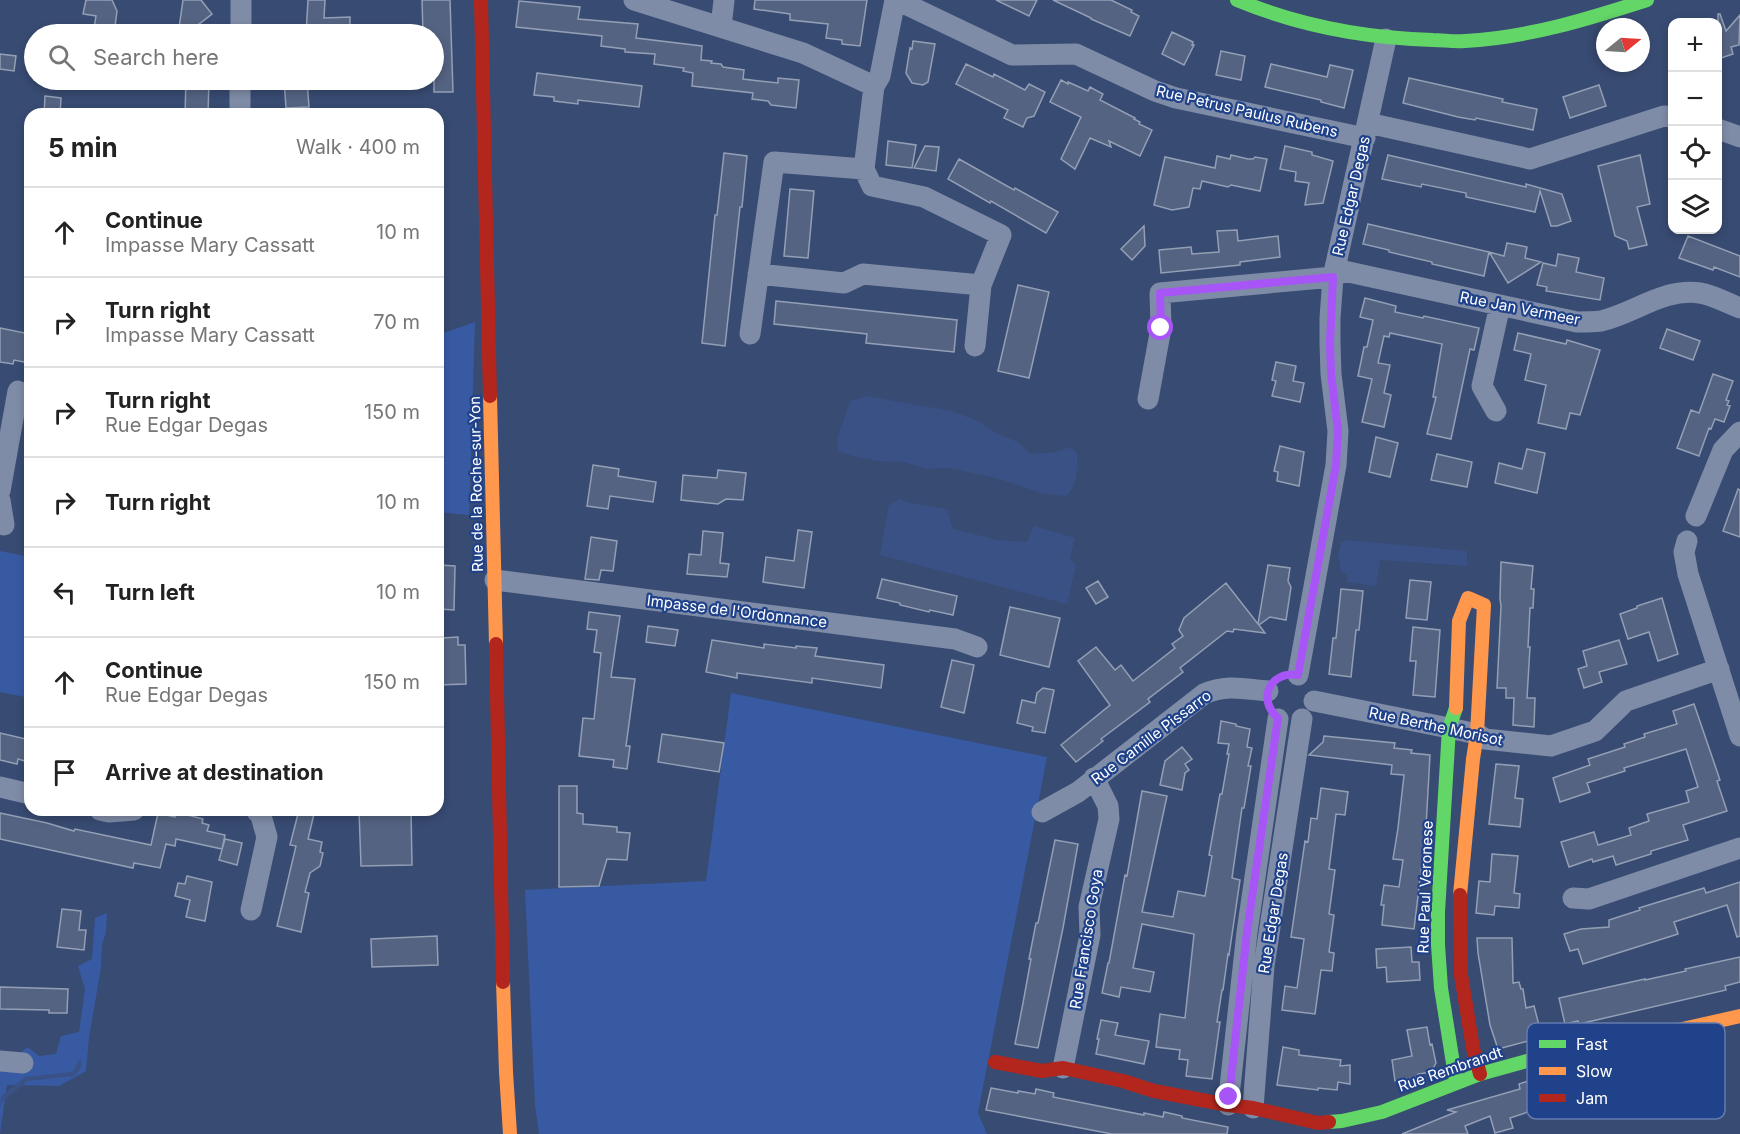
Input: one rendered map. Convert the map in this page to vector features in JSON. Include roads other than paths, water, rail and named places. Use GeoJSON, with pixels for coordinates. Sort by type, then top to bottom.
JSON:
{"type":"FeatureCollection","features":[{"type":"Feature","properties":{"kind":"street"},"geometry":{"type":"LineString","coordinates":[[241,0],[241,24]]}},
{"type":"Feature","properties":{"kind":"street","name":"Rue de la Roche-sur-Yon"},"geometry":{"type":"LineString","coordinates":[[481,0],[503,968],[510,1134]]}},
{"type":"Feature","properties":{"kind":"street"},"geometry":{"type":"LineString","coordinates":[[634,0],[803,53],[874,86]]}},
{"type":"Feature","properties":{"kind":"street"},"geometry":{"type":"LineString","coordinates":[[721,27],[724,0]]}},
{"type":"Feature","properties":{"kind":"street"},"geometry":{"type":"LineString","coordinates":[[896,0],[880,76],[874,86],[864,169],[872,186],[924,197],[1001,235],[981,285],[975,346]]}},
{"type":"Feature","properties":{"kind":"street","name":"Rue Petrus Paulus Rubens"},"geometry":{"type":"LineString","coordinates":[[896,0],[903,1],[1012,55],[1076,54],[1155,91],[1176,98],[1530,159],[1668,116]]}},
{"type":"Feature","properties":{"kind":"street"},"geometry":{"type":"LineString","coordinates":[[1237,0],[1309,25],[1386,39],[1471,41],[1525,34],[1572,23],[1647,0]]}},
{"type":"Feature","properties":{"kind":"street","name":"Rue Edgar Degas"},"geometry":{"type":"LineString","coordinates":[[1298,675],[1336,465],[1338,431],[1331,374],[1330,343],[1333,277],[1386,39]]}},
{"type":"Feature","properties":{"kind":"street"},"geometry":{"type":"LineString","coordinates":[[240,90],[240,108]]}},
{"type":"Feature","properties":{"kind":"street"},"geometry":{"type":"LineString","coordinates":[[1722,130],[1740,137]]}},
{"type":"Feature","properties":{"kind":"street"},"geometry":{"type":"LineString","coordinates":[[750,334],[774,162],[864,169]]}},
{"type":"Feature","properties":{"kind":"street","name":"Rue Jan Vermeer"},"geometry":{"type":"LineString","coordinates":[[1148,399],[1161,328],[1160,293],[1333,277],[1344,271],[1577,322],[1599,321],[1676,293],[1702,293],[1740,308]]}},
{"type":"Feature","properties":{"kind":"street"},"geometry":{"type":"LineString","coordinates":[[758,274],[844,283],[863,274],[981,285]]}},
{"type":"Feature","properties":{"kind":"street"},"geometry":{"type":"LineString","coordinates":[[1496,411],[1482,386],[1500,305]]}},
{"type":"Feature","properties":{"kind":"street"},"geometry":{"type":"LineString","coordinates":[[0,491],[16,391]]}},
{"type":"Feature","properties":{"kind":"street"},"geometry":{"type":"LineString","coordinates":[[1696,516],[1723,450],[1740,432]]}},
{"type":"Feature","properties":{"kind":"street"},"geometry":{"type":"LineString","coordinates":[[0,500],[4,525]]}},
{"type":"Feature","properties":{"kind":"street"},"geometry":{"type":"LineString","coordinates":[[1687,541],[1684,552],[1688,574],[1740,736]]}},
{"type":"Feature","properties":{"kind":"street","name":"Impasse de l'Ordonnance"},"geometry":{"type":"LineString","coordinates":[[495,580],[956,639],[977,647]]}},
{"type":"Feature","properties":{"kind":"street","name":"Rue Paul Veronese"},"geometry":{"type":"LineString","coordinates":[[1456,1082],[1441,988],[1438,912],[1449,728],[1456,708],[1459,621],[1468,598],[1484,605],[1477,734]]}},
{"type":"Feature","properties":{"kind":"street","name":"Rue Berthe Morisot"},"geometry":{"type":"LineString","coordinates":[[1314,701],[1477,734],[1485,739],[1551,746],[1595,731],[1626,701],[1719,669]]}},
{"type":"Feature","properties":{"kind":"street"},"geometry":{"type":"LineString","coordinates":[[1290,674],[1298,675],[1310,684],[1314,701],[1308,714],[1302,719],[1286,722],[1272,713],[1268,706],[1268,691],[1276,679],[1290,674]]}},
{"type":"Feature","properties":{"kind":"street","name":"Rue Camille Pissarro"},"geometry":{"type":"LineString","coordinates":[[1042,812],[1078,792],[1204,694],[1227,687],[1268,691]]}},
{"type":"Feature","properties":{"kind":"street","name":"Rue Edgar Degas"},"geometry":{"type":"LineString","coordinates":[[1241,1106],[1247,932],[1278,718]]}},
{"type":"Feature","properties":{"kind":"street","name":"Rue Edgar Degas"},"geometry":{"type":"LineString","coordinates":[[1241,1106],[1302,719]]}},
{"type":"Feature","properties":{"kind":"street"},"geometry":{"type":"LineString","coordinates":[[1477,734],[1459,905],[1461,975],[1473,1048],[1480,1074]]}},
{"type":"Feature","properties":{"kind":"street","name":"Rue Francisco Goya"},"geometry":{"type":"LineString","coordinates":[[1064,1068],[1090,935],[1089,907],[1109,819],[1108,806],[1095,778]]}},
{"type":"Feature","properties":{"kind":"street"},"geometry":{"type":"LineString","coordinates":[[0,787],[24,793]]}},
{"type":"Feature","properties":{"kind":"street"},"geometry":{"type":"LineString","coordinates":[[251,910],[267,837],[261,816]]}},
{"type":"Feature","properties":{"kind":"street"},"geometry":{"type":"LineString","coordinates":[[1573,898],[1589,899],[1740,848]]}},
{"type":"Feature","properties":{"kind":"street","name":"Rue Rembrandt"},"geometry":{"type":"LineString","coordinates":[[1713,1023],[1740,1017]]}},
{"type":"Feature","properties":{"kind":"street"},"geometry":{"type":"LineString","coordinates":[[0,1061],[23,1064]]}},
{"type":"Feature","properties":{"kind":"street","name":"Rue Rembrandt"},"geometry":{"type":"LineString","coordinates":[[995,1062],[1042,1071],[1064,1068],[1154,1090],[1318,1123],[1342,1121],[1382,1112],[1456,1082],[1527,1061]]}}]}
